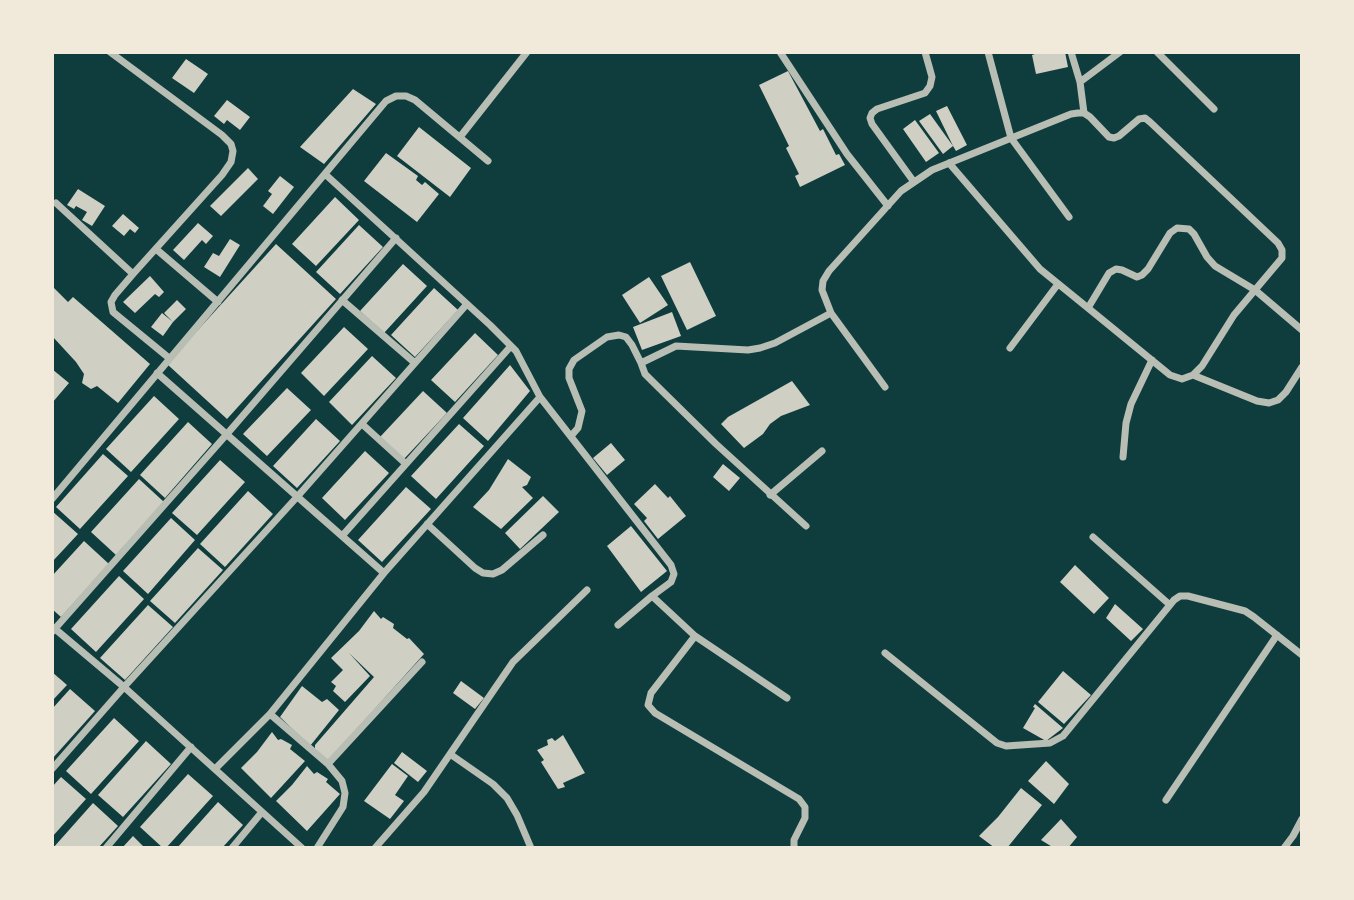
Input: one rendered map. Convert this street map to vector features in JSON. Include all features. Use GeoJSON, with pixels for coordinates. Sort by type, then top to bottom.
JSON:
{"type":"FeatureCollection","features":[{"type":"Feature","properties":{"kind":"street"},"geometry":{"type":"LineString","coordinates":[[110,52],[222,135],[231,144],[233,151],[231,162],[222,175],[111,302],[113,312],[169,358]]}},
{"type":"Feature","properties":{"kind":"street"},"geometry":{"type":"LineString","coordinates":[[460,137],[527,52]]}},
{"type":"Feature","properties":{"kind":"street"},"geometry":{"type":"LineString","coordinates":[[780,52],[847,154],[888,206]]}},
{"type":"Feature","properties":{"kind":"street"},"geometry":{"type":"LineString","coordinates":[[914,182],[870,118],[877,109],[925,93],[932,77],[925,52]]}},
{"type":"Feature","properties":{"kind":"street"},"geometry":{"type":"LineString","coordinates":[[988,52],[1011,138],[1069,217]]}},
{"type":"Feature","properties":{"kind":"street"},"geometry":{"type":"LineString","coordinates":[[949,163],[1040,269],[1170,375],[1182,379],[1193,375],[1202,366],[1234,315],[1282,258],[1282,250],[1278,243],[1145,118],[1139,119],[1114,138],[1084,113],[1080,82],[1071,52]]}},
{"type":"Feature","properties":{"kind":"street"},"geometry":{"type":"LineString","coordinates":[[1080,82],[1120,52]]}},
{"type":"Feature","properties":{"kind":"street"},"geometry":{"type":"LineString","coordinates":[[1157,52],[1214,109]]}},
{"type":"Feature","properties":{"kind":"street"},"geometry":{"type":"LineString","coordinates":[[52,499],[386,101],[396,96],[415,100],[488,161]]}},
{"type":"Feature","properties":{"kind":"street"},"geometry":{"type":"LineString","coordinates":[[885,387],[831,313],[822,290],[823,281],[829,271],[901,191],[932,170],[1072,114],[1084,113]]}},
{"type":"Feature","properties":{"kind":"street"},"geometry":{"type":"LineString","coordinates":[[325,174],[516,351],[540,397],[671,565],[674,575],[671,582],[618,625]]}},
{"type":"Feature","properties":{"kind":"street"},"geometry":{"type":"LineString","coordinates":[[56,202],[133,274]]}},
{"type":"Feature","properties":{"kind":"street"},"geometry":{"type":"LineString","coordinates":[[1088,308],[1116,269],[1137,277],[1142,275],[1170,233],[1177,228],[1189,229],[1215,265],[1255,290],[1301,330]]}},
{"type":"Feature","properties":{"kind":"street"},"geometry":{"type":"LineString","coordinates":[[302,848],[124,687],[53,629],[227,434],[396,238]]}},
{"type":"Feature","properties":{"kind":"street"},"geometry":{"type":"LineString","coordinates":[[156,249],[218,302]]}},
{"type":"Feature","properties":{"kind":"street"},"geometry":{"type":"LineString","coordinates":[[1010,348],[1058,284]]}},
{"type":"Feature","properties":{"kind":"street"},"geometry":{"type":"LineString","coordinates":[[342,300],[415,363]]}},
{"type":"Feature","properties":{"kind":"street"},"geometry":{"type":"LineString","coordinates":[[52,769],[298,497],[467,304]]}},
{"type":"Feature","properties":{"kind":"street"},"geometry":{"type":"LineString","coordinates":[[641,363],[676,346],[748,350],[760,348],[775,343],[831,313]]}},
{"type":"Feature","properties":{"kind":"street"},"geometry":{"type":"LineString","coordinates":[[571,436],[578,428],[582,411],[569,378],[569,369],[574,360],[607,337],[626,337],[652,381],[731,459],[806,526]]}},
{"type":"Feature","properties":{"kind":"street"},"geometry":{"type":"LineString","coordinates":[[342,536],[511,346]]}},
{"type":"Feature","properties":{"kind":"street"},"geometry":{"type":"LineString","coordinates":[[1123,457],[1126,423],[1131,404],[1152,360]]}},
{"type":"Feature","properties":{"kind":"street"},"geometry":{"type":"LineString","coordinates":[[1193,375],[1256,401],[1269,403],[1278,400],[1286,392],[1301,367]]}},
{"type":"Feature","properties":{"kind":"street"},"geometry":{"type":"LineString","coordinates":[[157,373],[384,573]]}},
{"type":"Feature","properties":{"kind":"street"},"geometry":{"type":"LineString","coordinates":[[215,769],[270,714],[384,573],[540,397]]}},
{"type":"Feature","properties":{"kind":"street"},"geometry":{"type":"LineString","coordinates":[[362,424],[406,464]]}},
{"type":"Feature","properties":{"kind":"street"},"geometry":{"type":"LineString","coordinates":[[771,495],[822,451]]}},
{"type":"Feature","properties":{"kind":"street"},"geometry":{"type":"LineString","coordinates":[[427,524],[475,568],[483,573],[493,574],[502,570],[543,535]]}},
{"type":"Feature","properties":{"kind":"street"},"geometry":{"type":"LineString","coordinates":[[1093,537],[1170,605]]}},
{"type":"Feature","properties":{"kind":"street"},"geometry":{"type":"LineString","coordinates":[[375,848],[416,802],[513,662],[587,590]]}},
{"type":"Feature","properties":{"kind":"street"},"geometry":{"type":"LineString","coordinates":[[652,596],[695,636],[787,698]]}},
{"type":"Feature","properties":{"kind":"street"},"geometry":{"type":"LineString","coordinates":[[885,653],[997,743],[1006,746],[1051,743],[1068,732],[1180,596],[1245,611],[1301,654]]}},
{"type":"Feature","properties":{"kind":"street"},"geometry":{"type":"LineString","coordinates":[[1166,800],[1277,635]]}},
{"type":"Feature","properties":{"kind":"street"},"geometry":{"type":"LineString","coordinates":[[695,636],[651,693],[648,705],[655,713],[799,799],[805,807],[805,818],[793,840],[794,848]]}},
{"type":"Feature","properties":{"kind":"street"},"geometry":{"type":"LineString","coordinates":[[328,764],[422,662]]}},
{"type":"Feature","properties":{"kind":"street"},"geometry":{"type":"LineString","coordinates":[[270,714],[328,764],[342,780],[345,793],[343,807],[317,848]]}},
{"type":"Feature","properties":{"kind":"street"},"geometry":{"type":"LineString","coordinates":[[106,848],[191,747]]}},
{"type":"Feature","properties":{"kind":"street"},"geometry":{"type":"LineString","coordinates":[[450,754],[493,784],[507,798],[531,848]]}},
{"type":"Feature","properties":{"kind":"street"},"geometry":{"type":"LineString","coordinates":[[232,848],[262,812]]}},
{"type":"Feature","properties":{"kind":"street"},"geometry":{"type":"LineString","coordinates":[[1284,848],[1301,818]]}},
{"type":"Feature","properties":{"kind":"building"},"geometry":{"type":"Polygon","coordinates":[[[1041,52],[1065,52],[1068,67],[1036,74],[1032,55],[1041,52]]]}},
{"type":"Feature","properties":{"kind":"building"},"geometry":{"type":"Polygon","coordinates":[[[186,59],[208,74],[194,93],[172,78],[186,59]]]}},
{"type":"Feature","properties":{"kind":"building"},"geometry":{"type":"Polygon","coordinates":[[[788,71],[820,131],[823,129],[836,155],[839,154],[845,165],[800,187],[795,176],[799,174],[786,148],[789,146],[759,85],[788,71]]]}},
{"type":"Feature","properties":{"kind":"building"},"geometry":{"type":"Polygon","coordinates":[[[353,89],[376,104],[324,164],[300,147],[353,89]]]}},
{"type":"Feature","properties":{"kind":"building"},"geometry":{"type":"Polygon","coordinates":[[[227,100],[250,117],[240,130],[227,120],[224,124],[214,116],[227,100]]]}},
{"type":"Feature","properties":{"kind":"building"},"geometry":{"type":"Polygon","coordinates":[[[947,106],[967,145],[956,151],[936,111],[947,106]]]}},
{"type":"Feature","properties":{"kind":"building"},"geometry":{"type":"Polygon","coordinates":[[[930,114],[953,146],[943,154],[919,121],[930,114]]]}},
{"type":"Feature","properties":{"kind":"building"},"geometry":{"type":"Polygon","coordinates":[[[915,120],[939,153],[926,162],[903,129],[915,120]]]}},
{"type":"Feature","properties":{"kind":"building"},"geometry":{"type":"Polygon","coordinates":[[[419,127],[471,168],[450,197],[397,156],[419,127]]]}},
{"type":"Feature","properties":{"kind":"building"},"geometry":{"type":"Polygon","coordinates":[[[386,153],[418,176],[416,180],[422,185],[425,182],[439,194],[417,222],[364,181],[386,153]]]}},
{"type":"Feature","properties":{"kind":"building"},"geometry":{"type":"Polygon","coordinates":[[[248,168],[258,179],[221,216],[210,206],[248,168]]]}},
{"type":"Feature","properties":{"kind":"building"},"geometry":{"type":"Polygon","coordinates":[[[280,176],[294,187],[273,214],[263,206],[272,194],[268,191],[280,176]]]}},
{"type":"Feature","properties":{"kind":"building"},"geometry":{"type":"Polygon","coordinates":[[[78,189],[105,206],[92,226],[82,220],[87,212],[67,205],[78,189]]]}},
{"type":"Feature","properties":{"kind":"building"},"geometry":{"type":"Polygon","coordinates":[[[335,197],[359,220],[316,266],[292,244],[335,197]]]}},
{"type":"Feature","properties":{"kind":"building"},"geometry":{"type":"Polygon","coordinates":[[[123,214],[139,228],[135,233],[130,229],[124,236],[112,226],[123,214]]]}},
{"type":"Feature","properties":{"kind":"building"},"geometry":{"type":"Polygon","coordinates":[[[198,223],[213,236],[206,244],[202,240],[184,260],[173,250],[198,223]]]}},
{"type":"Feature","properties":{"kind":"building"},"geometry":{"type":"Polygon","coordinates":[[[359,225],[383,247],[340,294],[316,272],[359,225]]]}},
{"type":"Feature","properties":{"kind":"building"},"geometry":{"type":"Polygon","coordinates":[[[230,239],[240,245],[220,277],[204,267],[213,253],[219,256],[230,239]]]}},
{"type":"Feature","properties":{"kind":"building"},"geometry":{"type":"Polygon","coordinates":[[[276,244],[336,299],[227,419],[167,364],[276,244]]]}},
{"type":"Feature","properties":{"kind":"building"},"geometry":{"type":"Polygon","coordinates":[[[690,262],[716,316],[687,330],[661,276],[690,262]]]}},
{"type":"Feature","properties":{"kind":"building"},"geometry":{"type":"Polygon","coordinates":[[[403,264],[427,286],[384,333],[360,311],[403,264]]]}},
{"type":"Feature","properties":{"kind":"building"},"geometry":{"type":"Polygon","coordinates":[[[150,276],[164,292],[159,297],[155,294],[135,313],[123,302],[150,276]]]}},
{"type":"Feature","properties":{"kind":"building"},"geometry":{"type":"Polygon","coordinates":[[[649,277],[668,305],[640,323],[622,295],[649,277]]]}},
{"type":"Feature","properties":{"kind":"building"},"geometry":{"type":"Polygon","coordinates":[[[52,286],[68,302],[73,297],[150,364],[118,403],[97,386],[91,389],[82,383],[84,374],[53,337],[52,286]]]}},
{"type":"Feature","properties":{"kind":"building"},"geometry":{"type":"Polygon","coordinates":[[[434,288],[458,310],[415,357],[391,335],[434,288]]]}},
{"type":"Feature","properties":{"kind":"building"},"geometry":{"type":"Polygon","coordinates":[[[177,300],[186,309],[173,322],[164,313],[177,300]]]}},
{"type":"Feature","properties":{"kind":"building"},"geometry":{"type":"Polygon","coordinates":[[[672,312],[681,336],[642,350],[633,327],[672,312]]]}},
{"type":"Feature","properties":{"kind":"building"},"geometry":{"type":"Polygon","coordinates":[[[162,313],[173,322],[163,336],[151,327],[162,313]]]}},
{"type":"Feature","properties":{"kind":"building"},"geometry":{"type":"Polygon","coordinates":[[[344,327],[368,349],[324,396],[301,373],[344,327]]]}},
{"type":"Feature","properties":{"kind":"building"},"geometry":{"type":"Polygon","coordinates":[[[475,333],[498,355],[455,402],[431,380],[475,333]]]}},
{"type":"Feature","properties":{"kind":"building"},"geometry":{"type":"Polygon","coordinates":[[[372,356],[396,378],[352,425],[329,402],[372,356]]]}},
{"type":"Feature","properties":{"kind":"building"},"geometry":{"type":"Polygon","coordinates":[[[510,365],[530,391],[488,441],[463,418],[510,365]]]}},
{"type":"Feature","properties":{"kind":"building"},"geometry":{"type":"Polygon","coordinates":[[[52,369],[69,383],[52,403],[52,369]]]}},
{"type":"Feature","properties":{"kind":"building"},"geometry":{"type":"Polygon","coordinates":[[[792,381],[810,405],[781,416],[744,448],[721,424],[728,417],[792,381]]]}},
{"type":"Feature","properties":{"kind":"building"},"geometry":{"type":"Polygon","coordinates":[[[287,388],[311,410],[267,456],[243,434],[287,388]]]}},
{"type":"Feature","properties":{"kind":"building"},"geometry":{"type":"Polygon","coordinates":[[[423,391],[447,413],[404,459],[380,437],[423,391]]]}},
{"type":"Feature","properties":{"kind":"building"},"geometry":{"type":"Polygon","coordinates":[[[154,396],[179,419],[131,472],[106,449],[154,396]]]}},
{"type":"Feature","properties":{"kind":"building"},"geometry":{"type":"Polygon","coordinates":[[[316,419],[340,441],[297,488],[273,466],[316,419]]]}},
{"type":"Feature","properties":{"kind":"building"},"geometry":{"type":"Polygon","coordinates":[[[188,422],[212,444],[165,498],[140,475],[188,422]]]}},
{"type":"Feature","properties":{"kind":"building"},"geometry":{"type":"Polygon","coordinates":[[[459,424],[484,446],[436,499],[411,476],[459,424]]]}},
{"type":"Feature","properties":{"kind":"building"},"geometry":{"type":"Polygon","coordinates":[[[611,443],[625,460],[607,475],[593,458],[611,443]]]}},
{"type":"Feature","properties":{"kind":"building"},"geometry":{"type":"Polygon","coordinates":[[[365,451],[389,473],[345,520],[322,498],[365,451]]]}},
{"type":"Feature","properties":{"kind":"building"},"geometry":{"type":"Polygon","coordinates":[[[103,454],[128,476],[80,529],[56,507],[103,454]]]}},
{"type":"Feature","properties":{"kind":"building"},"geometry":{"type":"Polygon","coordinates":[[[508,459],[531,477],[527,485],[522,487],[533,498],[501,529],[473,507],[489,490],[508,459]]]}},
{"type":"Feature","properties":{"kind":"building"},"geometry":{"type":"Polygon","coordinates":[[[220,460],[245,482],[197,535],[172,513],[220,460]]]}},
{"type":"Feature","properties":{"kind":"building"},"geometry":{"type":"Polygon","coordinates":[[[723,464],[740,478],[729,491],[713,477],[723,464]]]}},
{"type":"Feature","properties":{"kind":"building"},"geometry":{"type":"Polygon","coordinates":[[[139,479],[164,502],[116,555],[91,532],[139,479]]]}},
{"type":"Feature","properties":{"kind":"building"},"geometry":{"type":"Polygon","coordinates":[[[655,484],[668,498],[670,496],[686,516],[658,539],[644,521],[647,518],[634,504],[655,484]]]}},
{"type":"Feature","properties":{"kind":"building"},"geometry":{"type":"Polygon","coordinates":[[[406,487],[431,509],[382,562],[358,540],[406,487]]]}},
{"type":"Feature","properties":{"kind":"building"},"geometry":{"type":"Polygon","coordinates":[[[248,491],[273,514],[225,567],[200,544],[248,491]]]}},
{"type":"Feature","properties":{"kind":"building"},"geometry":{"type":"Polygon","coordinates":[[[543,496],[559,512],[520,549],[505,533],[543,496]]]}},
{"type":"Feature","properties":{"kind":"building"},"geometry":{"type":"Polygon","coordinates":[[[52,511],[78,534],[52,562],[52,511]]]}},
{"type":"Feature","properties":{"kind":"building"},"geometry":{"type":"Polygon","coordinates":[[[171,518],[195,540],[148,594],[123,571],[171,518]]]}},
{"type":"Feature","properties":{"kind":"building"},"geometry":{"type":"Polygon","coordinates":[[[631,526],[667,571],[641,592],[607,546],[631,526]]]}},
{"type":"Feature","properties":{"kind":"building"},"geometry":{"type":"Polygon","coordinates":[[[84,541],[109,564],[61,617],[52,609],[52,576],[84,541]]]}},
{"type":"Feature","properties":{"kind":"building"},"geometry":{"type":"Polygon","coordinates":[[[198,548],[223,570],[175,623],[150,601],[198,548]]]}},
{"type":"Feature","properties":{"kind":"building"},"geometry":{"type":"Polygon","coordinates":[[[1075,565],[1109,598],[1094,614],[1060,582],[1075,565]]]}},
{"type":"Feature","properties":{"kind":"building"},"geometry":{"type":"Polygon","coordinates":[[[119,576],[144,599],[96,652],[71,629],[119,576]]]}},
{"type":"Feature","properties":{"kind":"building"},"geometry":{"type":"Polygon","coordinates":[[[1115,604],[1143,629],[1131,641],[1106,618],[1115,604]]]}},
{"type":"Feature","properties":{"kind":"building"},"geometry":{"type":"Polygon","coordinates":[[[148,605],[173,627],[125,680],[100,658],[148,605]]]}},
{"type":"Feature","properties":{"kind":"building"},"geometry":{"type":"Polygon","coordinates":[[[374,611],[381,619],[383,617],[394,624],[393,628],[409,638],[424,654],[328,761],[315,749],[315,745],[374,677],[349,653],[370,676],[345,702],[333,691],[336,686],[331,682],[343,670],[331,658],[359,631],[374,611]]]}},
{"type":"Feature","properties":{"kind":"building"},"geometry":{"type":"Polygon","coordinates":[[[1063,671],[1091,695],[1064,724],[1038,702],[1063,671]]]}},
{"type":"Feature","properties":{"kind":"building"},"geometry":{"type":"Polygon","coordinates":[[[52,672],[67,685],[52,701],[52,672]]]}},
{"type":"Feature","properties":{"kind":"building"},"geometry":{"type":"Polygon","coordinates":[[[461,681],[484,698],[475,709],[453,693],[461,681]]]}},
{"type":"Feature","properties":{"kind":"building"},"geometry":{"type":"Polygon","coordinates":[[[302,686],[322,702],[327,699],[339,710],[310,746],[280,717],[302,686]]]}},
{"type":"Feature","properties":{"kind":"building"},"geometry":{"type":"Polygon","coordinates":[[[70,689],[95,711],[52,759],[52,709],[70,689]]]}},
{"type":"Feature","properties":{"kind":"building"},"geometry":{"type":"Polygon","coordinates":[[[1035,704],[1063,728],[1046,741],[1023,728],[1035,704]]]}},
{"type":"Feature","properties":{"kind":"building"},"geometry":{"type":"Polygon","coordinates":[[[114,718],[139,741],[91,794],[66,771],[114,718]]]}},
{"type":"Feature","properties":{"kind":"building"},"geometry":{"type":"Polygon","coordinates":[[[272,732],[278,740],[292,745],[290,749],[305,761],[271,798],[241,768],[272,732]]]}},
{"type":"Feature","properties":{"kind":"building"},"geometry":{"type":"Polygon","coordinates":[[[563,735],[585,773],[563,783],[565,787],[558,789],[541,762],[544,760],[537,750],[548,745],[547,740],[552,738],[555,741],[563,735]]]}},
{"type":"Feature","properties":{"kind":"building"},"geometry":{"type":"Polygon","coordinates":[[[146,741],[171,764],[123,817],[98,795],[146,741]]]}},
{"type":"Feature","properties":{"kind":"building"},"geometry":{"type":"Polygon","coordinates":[[[402,752],[427,771],[418,782],[394,763],[402,752]]]}},
{"type":"Feature","properties":{"kind":"building"},"geometry":{"type":"Polygon","coordinates":[[[1046,761],[1069,784],[1054,804],[1028,781],[1046,761]]]}},
{"type":"Feature","properties":{"kind":"building"},"geometry":{"type":"Polygon","coordinates":[[[392,764],[408,776],[395,795],[404,801],[390,819],[364,801],[392,764]]]}},
{"type":"Feature","properties":{"kind":"building"},"geometry":{"type":"Polygon","coordinates":[[[307,766],[314,774],[317,772],[328,779],[326,782],[340,794],[307,831],[276,801],[307,766]]]}},
{"type":"Feature","properties":{"kind":"building"},"geometry":{"type":"Polygon","coordinates":[[[188,774],[213,796],[166,848],[163,848],[140,827],[188,774]]]}},
{"type":"Feature","properties":{"kind":"building"},"geometry":{"type":"Polygon","coordinates":[[[61,777],[86,799],[52,837],[52,787],[61,777]]]}},
{"type":"Feature","properties":{"kind":"building"},"geometry":{"type":"Polygon","coordinates":[[[1021,788],[1042,805],[1007,848],[995,848],[979,836],[1021,788]]]}},
{"type":"Feature","properties":{"kind":"building"},"geometry":{"type":"Polygon","coordinates":[[[218,802],[243,825],[222,848],[177,848],[218,802]]]}},
{"type":"Feature","properties":{"kind":"building"},"geometry":{"type":"Polygon","coordinates":[[[93,803],[118,826],[98,848],[53,848],[93,803]]]}},
{"type":"Feature","properties":{"kind":"building"},"geometry":{"type":"Polygon","coordinates":[[[1061,819],[1077,837],[1068,848],[1054,848],[1041,840],[1061,819]]]}},
{"type":"Feature","properties":{"kind":"building"},"geometry":{"type":"Polygon","coordinates":[[[133,836],[145,848],[122,848],[133,836]]]}}]}
